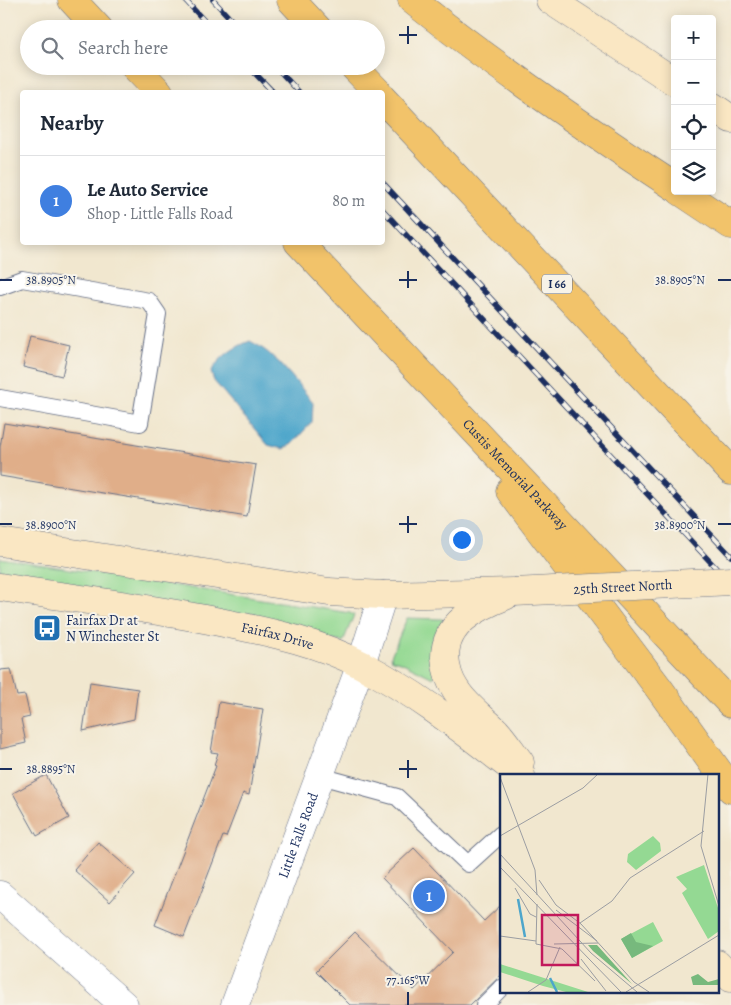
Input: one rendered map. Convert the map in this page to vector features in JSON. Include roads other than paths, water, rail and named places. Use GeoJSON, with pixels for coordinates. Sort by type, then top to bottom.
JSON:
{"type":"FeatureCollection","features":[{"type":"Feature","properties":{"kind":"highway"},"geometry":{"type":"LineString","coordinates":[[72,0],[91,20]]}},
{"type":"Feature","properties":{"kind":"highway"},"geometry":{"type":"LineString","coordinates":[[291,0],[310,20]]}},
{"type":"Feature","properties":{"kind":"highway"},"geometry":{"type":"LineString","coordinates":[[412,0],[504,70],[671,184]]}},
{"type":"Feature","properties":{"kind":"highway"},"geometry":{"type":"LineString","coordinates":[[143,75],[157,90]]}},
{"type":"Feature","properties":{"kind":"highway"},"geometry":{"type":"LineString","coordinates":[[362,75],[376,90]]}},
{"type":"Feature","properties":{"kind":"highway","name":"I 66"},"geometry":{"type":"LineString","coordinates":[[385,101],[731,471]]}},
{"type":"Feature","properties":{"kind":"highway"},"geometry":{"type":"LineString","coordinates":[[686,195],[731,225]]}},
{"type":"Feature","properties":{"kind":"highway","name":"Custis Memorial Parkway"},"geometry":{"type":"LineString","coordinates":[[301,245],[731,704]]}},
{"type":"Feature","properties":{"kind":"highway"},"geometry":{"type":"LineString","coordinates":[[425,378],[658,687],[731,789]]}},
{"type":"Feature","properties":{"kind":"main road"},"geometry":{"type":"LineString","coordinates":[[553,1],[671,79]]}},
{"type":"Feature","properties":{"kind":"main road"},"geometry":{"type":"LineString","coordinates":[[716,109],[731,119]]}},
{"type":"Feature","properties":{"kind":"main road"},"geometry":{"type":"LineString","coordinates":[[0,542],[329,592],[383,595],[514,592]]}},
{"type":"Feature","properties":{"kind":"main road","name":"25th Street North"},"geometry":{"type":"LineString","coordinates":[[514,592],[731,581]]}},
{"type":"Feature","properties":{"kind":"main road","name":"Fairfax Drive"},"geometry":{"type":"LineString","coordinates":[[0,587],[197,617],[286,636],[325,648],[361,664],[408,691],[439,712],[520,774]]}},
{"type":"Feature","properties":{"kind":"main road"},"geometry":{"type":"LineString","coordinates":[[514,592],[487,602],[455,626],[448,638],[446,666],[451,682],[460,696],[497,732],[530,774]]}},
{"type":"Feature","properties":{"kind":"main road"},"geometry":{"type":"LineString","coordinates":[[718,965],[731,978]]}},
{"type":"Feature","properties":{"kind":"street"},"geometry":{"type":"LineString","coordinates":[[361,664],[383,595]]}},
{"type":"Feature","properties":{"kind":"street","name":"Little Falls Road"},"geometry":{"type":"LineString","coordinates":[[235,1005],[361,664]]}},
{"type":"Feature","properties":{"kind":"street"},"geometry":{"type":"LineString","coordinates":[[0,894],[124,1005]]}},
{"type":"Feature","properties":{"kind":"lane"},"geometry":{"type":"LineString","coordinates":[[0,288],[22,279],[149,301],[158,314],[140,424],[0,398]]}},
{"type":"Feature","properties":{"kind":"lane"},"geometry":{"type":"LineString","coordinates":[[320,776],[397,797],[468,864],[500,835]]}},
{"type":"Feature","properties":{"kind":"lane"},"geometry":{"type":"LineString","coordinates":[[484,1005],[500,989]]}},
{"type":"Feature","properties":{"kind":"water"},"geometry":{"type":"Polygon","coordinates":[[[250,341],[260,346],[277,360],[313,402],[312,422],[292,444],[283,449],[268,445],[214,381],[211,372],[227,353],[250,341]]]}},
{"type":"Feature","properties":{"kind":"railway"},"geometry":{"type":"LineString","coordinates":[[185,0],[204,20]]}},
{"type":"Feature","properties":{"kind":"railway"},"geometry":{"type":"LineString","coordinates":[[213,0],[232,20]]}},
{"type":"Feature","properties":{"kind":"railway"},"geometry":{"type":"LineString","coordinates":[[257,75],[271,90]]}},
{"type":"Feature","properties":{"kind":"railway"},"geometry":{"type":"LineString","coordinates":[[283,75],[297,90]]}},
{"type":"Feature","properties":{"kind":"railway"},"geometry":{"type":"LineString","coordinates":[[385,185],[731,556]]}},
{"type":"Feature","properties":{"kind":"railway"},"geometry":{"type":"LineString","coordinates":[[385,212],[731,584]]}},
{"type":"Feature","properties":{"kind":"place","name":"Fairfax Dr at N Winchester St"},"geometry":{"type":"Point","coordinates":[47,628]}},
{"type":"Feature","properties":{"kind":"place","name":"Le Auto Service"},"geometry":{"type":"Point","coordinates":[429,896]}}]}
